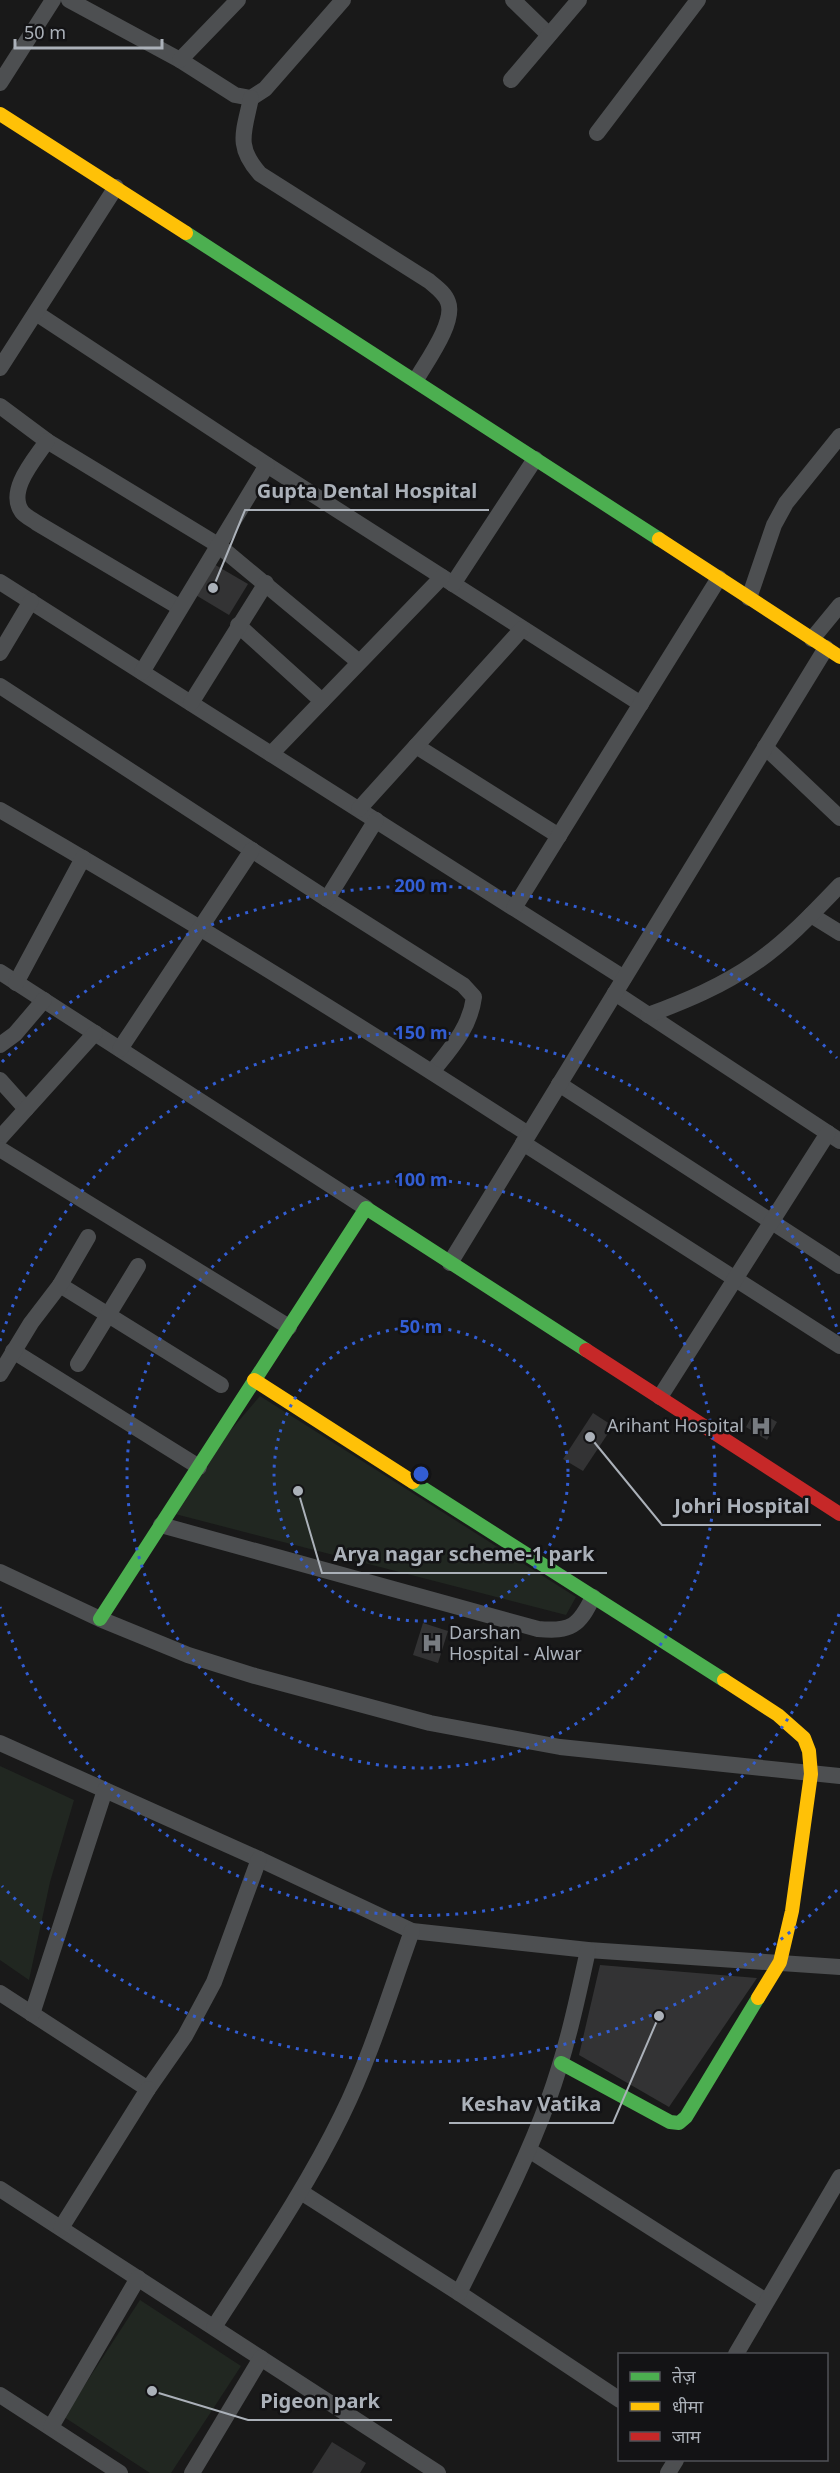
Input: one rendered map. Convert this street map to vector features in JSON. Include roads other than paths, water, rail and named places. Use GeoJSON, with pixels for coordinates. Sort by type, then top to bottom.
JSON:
{"type":"FeatureCollection","features":[{"type":"Feature","properties":{"kind":"street"},"geometry":{"type":"LineString","coordinates":[[0,83],[53,0]]}},
{"type":"Feature","properties":{"kind":"street"},"geometry":{"type":"LineString","coordinates":[[69,0],[180,60],[235,95],[251,98],[265,90],[343,0]]}},
{"type":"Feature","properties":{"kind":"street"},"geometry":{"type":"LineString","coordinates":[[180,60],[238,0]]}},
{"type":"Feature","properties":{"kind":"street"},"geometry":{"type":"LineString","coordinates":[[513,0],[549,35]]}},
{"type":"Feature","properties":{"kind":"street"},"geometry":{"type":"LineString","coordinates":[[511,80],[579,0]]}},
{"type":"Feature","properties":{"kind":"street"},"geometry":{"type":"LineString","coordinates":[[597,133],[698,0]]}},
{"type":"Feature","properties":{"kind":"street"},"geometry":{"type":"LineString","coordinates":[[251,98],[242,137],[243,150],[249,162],[260,174],[429,281],[441,291],[449,303],[449,318],[416,380]]}},
{"type":"Feature","properties":{"kind":"street"},"geometry":{"type":"LineString","coordinates":[[0,114],[416,380],[826,648]]}},
{"type":"Feature","properties":{"kind":"street"},"geometry":{"type":"LineString","coordinates":[[0,368],[116,187]]}},
{"type":"Feature","properties":{"kind":"street"},"geometry":{"type":"LineString","coordinates":[[36,313],[267,465],[641,704]]}},
{"type":"Feature","properties":{"kind":"street"},"geometry":{"type":"LineString","coordinates":[[0,406],[47,441],[219,545],[360,662]]}},
{"type":"Feature","properties":{"kind":"street"},"geometry":{"type":"LineString","coordinates":[[749,598],[770,536],[782,511],[809,473],[840,436]]}},
{"type":"Feature","properties":{"kind":"street"},"geometry":{"type":"LineString","coordinates":[[47,441],[19,484],[18,499],[22,512],[37,524],[180,608]]}},
{"type":"Feature","properties":{"kind":"street"},"geometry":{"type":"LineString","coordinates":[[271,753],[360,662],[448,581],[536,459]]}},
{"type":"Feature","properties":{"kind":"street"},"geometry":{"type":"LineString","coordinates":[[142,672],[267,465]]}},
{"type":"Feature","properties":{"kind":"street"},"geometry":{"type":"LineString","coordinates":[[514,908],[719,578]]}},
{"type":"Feature","properties":{"kind":"street"},"geometry":{"type":"LineString","coordinates":[[0,582],[624,978]]}},
{"type":"Feature","properties":{"kind":"street"},"geometry":{"type":"LineString","coordinates":[[191,703],[266,583]]}},
{"type":"Feature","properties":{"kind":"street"},"geometry":{"type":"LineString","coordinates":[[0,653],[31,602]]}},
{"type":"Feature","properties":{"kind":"street"},"geometry":{"type":"LineString","coordinates":[[450,1263],[826,648],[840,606]]}},
{"type":"Feature","properties":{"kind":"street"},"geometry":{"type":"LineString","coordinates":[[238,625],[322,701]]}},
{"type":"Feature","properties":{"kind":"street"},"geometry":{"type":"LineString","coordinates":[[359,809],[522,628]]}},
{"type":"Feature","properties":{"kind":"street"},"geometry":{"type":"LineString","coordinates":[[0,686],[463,985],[474,997],[471,1014],[466,1028],[432,1072]]}},
{"type":"Feature","properties":{"kind":"street"},"geometry":{"type":"LineString","coordinates":[[416,746],[559,836]]}},
{"type":"Feature","properties":{"kind":"street"},"geometry":{"type":"LineString","coordinates":[[765,747],[840,818]]}},
{"type":"Feature","properties":{"kind":"street"},"geometry":{"type":"LineString","coordinates":[[0,810],[200,928],[432,1072],[526,1139],[736,1280],[840,1346]]}},
{"type":"Feature","properties":{"kind":"street"},"geometry":{"type":"LineString","coordinates":[[327,899],[376,820]]}},
{"type":"Feature","properties":{"kind":"street"},"geometry":{"type":"LineString","coordinates":[[120,1049],[252,850]]}},
{"type":"Feature","properties":{"kind":"street"},"geometry":{"type":"LineString","coordinates":[[16,982],[83,858]]}},
{"type":"Feature","properties":{"kind":"street"},"geometry":{"type":"LineString","coordinates":[[648,1015],[703,993],[758,962],[811,915],[840,885]]}},
{"type":"Feature","properties":{"kind":"street"},"geometry":{"type":"LineString","coordinates":[[811,915],[840,933]]}},
{"type":"Feature","properties":{"kind":"street"},"geometry":{"type":"LineString","coordinates":[[0,972],[840,1514]]}},
{"type":"Feature","properties":{"kind":"street"},"geometry":{"type":"LineString","coordinates":[[615,993],[834,1138],[772,1222],[660,1397]]}},
{"type":"Feature","properties":{"kind":"street"},"geometry":{"type":"LineString","coordinates":[[0,1045],[15,1034],[44,1000]]}},
{"type":"Feature","properties":{"kind":"street"},"geometry":{"type":"LineString","coordinates":[[0,1138],[94,1033]]}},
{"type":"Feature","properties":{"kind":"street"},"geometry":{"type":"LineString","coordinates":[[0,1080],[26,1109]]}},
{"type":"Feature","properties":{"kind":"street"},"geometry":{"type":"LineString","coordinates":[[559,1084],[840,1266]]}},
{"type":"Feature","properties":{"kind":"street"},"geometry":{"type":"LineString","coordinates":[[0,1149],[289,1327]]}},
{"type":"Feature","properties":{"kind":"street"},"geometry":{"type":"LineString","coordinates":[[100,1619],[366,1209]]}},
{"type":"Feature","properties":{"kind":"street"},"geometry":{"type":"LineString","coordinates":[[0,1374],[60,1285],[88,1237]]}},
{"type":"Feature","properties":{"kind":"street"},"geometry":{"type":"LineString","coordinates":[[78,1364],[138,1266]]}},
{"type":"Feature","properties":{"kind":"street"},"geometry":{"type":"LineString","coordinates":[[60,1285],[221,1384]]}},
{"type":"Feature","properties":{"kind":"street"},"geometry":{"type":"LineString","coordinates":[[14,1352],[199,1467]]}},
{"type":"Feature","properties":{"kind":"street"},"geometry":{"type":"LineString","coordinates":[[255,1380],[778,1715],[796,1728],[804,1738],[809,1751],[811,1774],[792,1911],[780,1962],[686,2117],[678,2122],[670,2122],[561,2063]]}},
{"type":"Feature","properties":{"kind":"street"},"geometry":{"type":"LineString","coordinates":[[161,1525],[538,1629],[558,1631],[574,1626],[585,1614],[593,1597]]}},
{"type":"Feature","properties":{"kind":"street"},"geometry":{"type":"LineString","coordinates":[[0,1572],[157,1643],[223,1666],[430,1723],[560,1747],[840,1776]]}},
{"type":"Feature","properties":{"kind":"street"},"geometry":{"type":"LineString","coordinates":[[0,1743],[259,1859],[412,1931],[588,1950],[840,1966]]}},
{"type":"Feature","properties":{"kind":"street"},"geometry":{"type":"LineString","coordinates":[[32,2014],[105,1790]]}},
{"type":"Feature","properties":{"kind":"street"},"geometry":{"type":"LineString","coordinates":[[61,2228],[184,2036],[214,1982],[259,1859]]}},
{"type":"Feature","properties":{"kind":"street"},"geometry":{"type":"LineString","coordinates":[[214,2327],[301,2192],[353,2092],[412,1931]]}},
{"type":"Feature","properties":{"kind":"street"},"geometry":{"type":"LineString","coordinates":[[459,2293],[529,2150],[561,2063],[588,1950]]}},
{"type":"Feature","properties":{"kind":"street"},"geometry":{"type":"LineString","coordinates":[[0,1993],[148,2090]]}},
{"type":"Feature","properties":{"kind":"street"},"geometry":{"type":"LineString","coordinates":[[529,2150],[766,2301]]}},
{"type":"Feature","properties":{"kind":"street"},"geometry":{"type":"LineString","coordinates":[[737,2353],[840,2177]]}},
{"type":"Feature","properties":{"kind":"street"},"geometry":{"type":"LineString","coordinates":[[0,2189],[438,2473]]}},
{"type":"Feature","properties":{"kind":"street"},"geometry":{"type":"LineString","coordinates":[[301,2192],[618,2399]]}},
{"type":"Feature","properties":{"kind":"street"},"geometry":{"type":"LineString","coordinates":[[51,2427],[138,2278]]}},
{"type":"Feature","properties":{"kind":"street"},"geometry":{"type":"LineString","coordinates":[[192,2473],[261,2358]]}},
{"type":"Feature","properties":{"kind":"street"},"geometry":{"type":"LineString","coordinates":[[0,2395],[120,2473]]}},
{"type":"Feature","properties":{"kind":"place","name":"Gupta Dental Hospital"},"geometry":{"type":"Point","coordinates":[213,588]}},
{"type":"Feature","properties":{"kind":"place","name":"Arihant Hospital"},"geometry":{"type":"Point","coordinates":[761,1426]}},
{"type":"Feature","properties":{"kind":"place","name":"Johri Hospital"},"geometry":{"type":"Point","coordinates":[590,1437]}},
{"type":"Feature","properties":{"kind":"place","name":"Arya nagar scheme-1 park"},"geometry":{"type":"Point","coordinates":[298,1491]}},
{"type":"Feature","properties":{"kind":"place","name":"Darshan Hospital - Alwar"},"geometry":{"type":"Point","coordinates":[432,1643]}},
{"type":"Feature","properties":{"kind":"place","name":"Keshav Vatika"},"geometry":{"type":"Point","coordinates":[659,2016]}},
{"type":"Feature","properties":{"kind":"place","name":"Pigeon park"},"geometry":{"type":"Point","coordinates":[152,2391]}}]}
